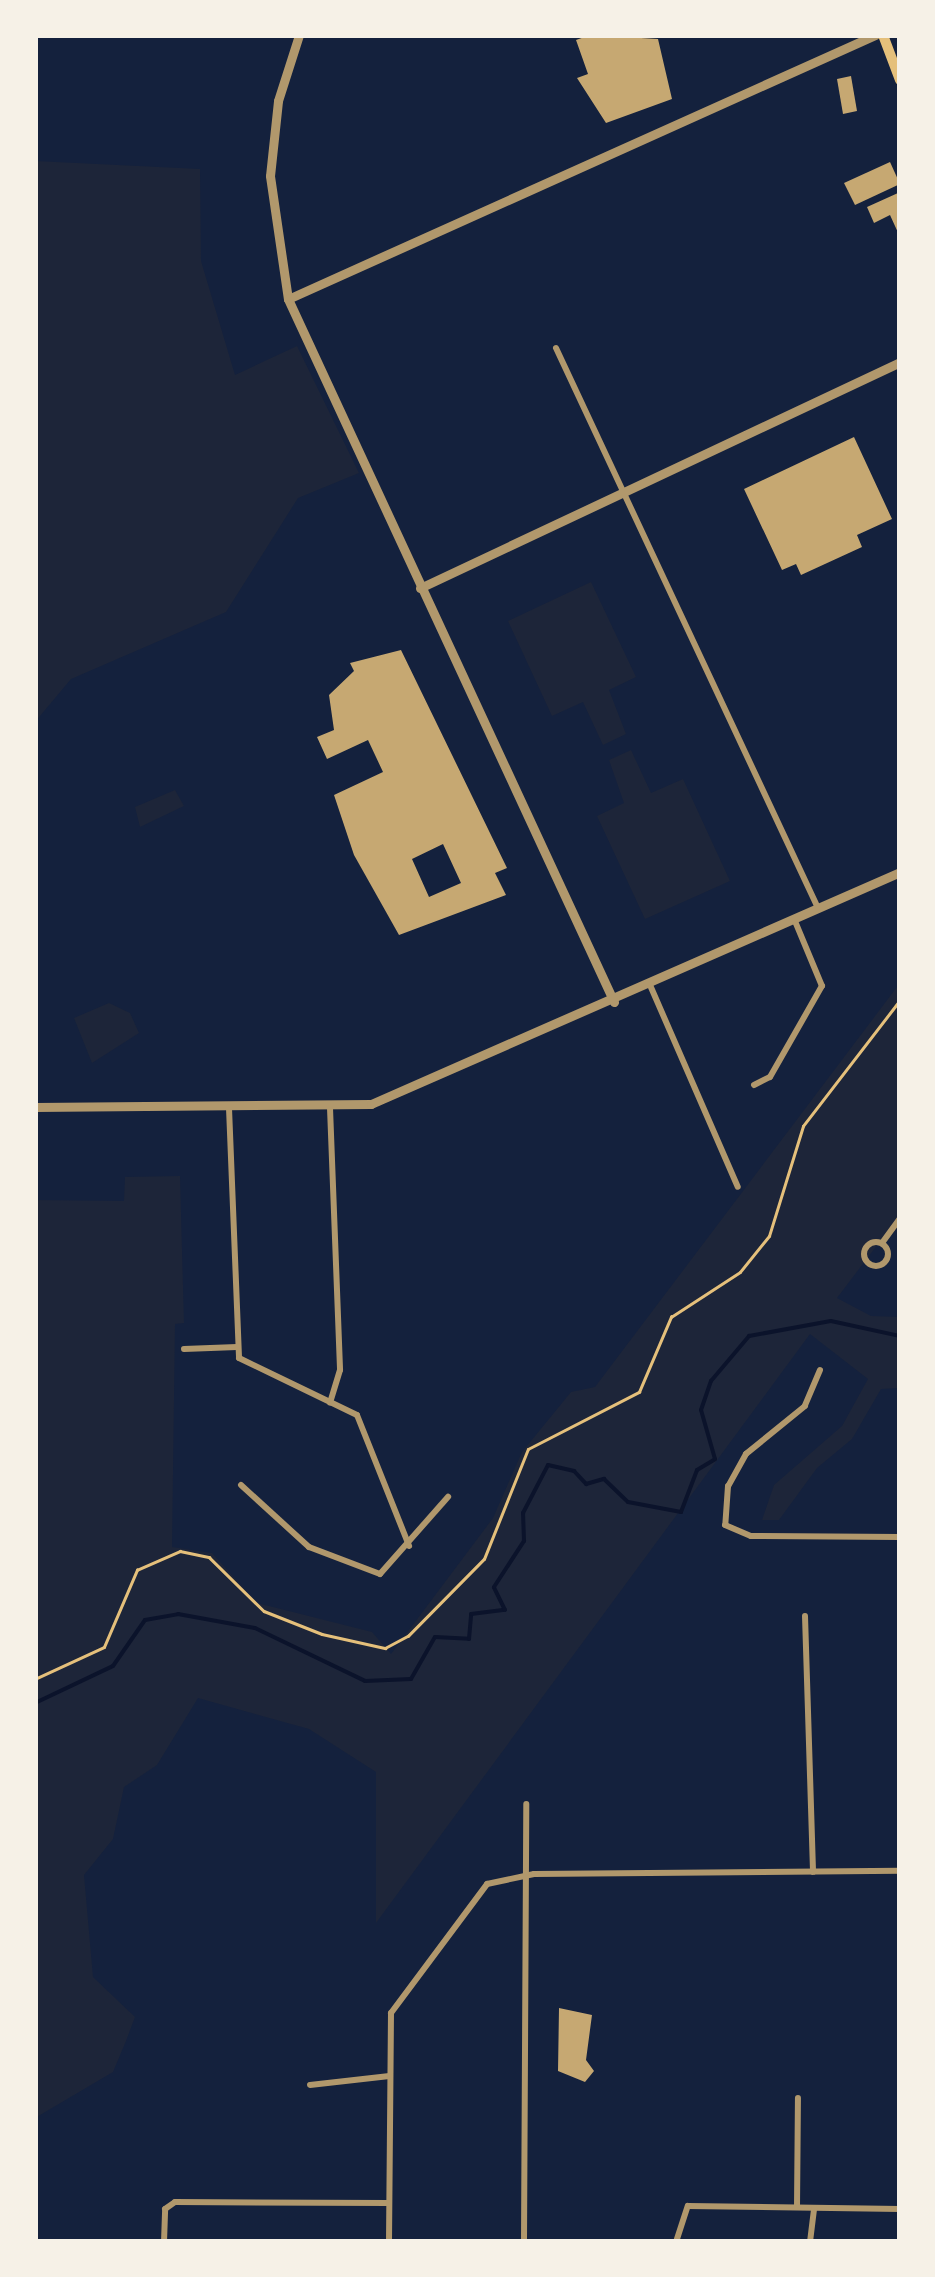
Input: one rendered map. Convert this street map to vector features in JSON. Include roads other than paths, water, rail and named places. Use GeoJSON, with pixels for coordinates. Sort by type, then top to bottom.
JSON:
{"type":"FeatureCollection","features":[{"type":"Feature","properties":{"kind":"main road"},"geometry":{"type":"LineString","coordinates":[[883,35],[900,80]]}},
{"type":"Feature","properties":{"kind":"street"},"geometry":{"type":"LineString","coordinates":[[299,35],[278,101],[270,176],[288,299],[614,1002]]}},
{"type":"Feature","properties":{"kind":"street"},"geometry":{"type":"LineString","coordinates":[[288,299],[875,35]]}},
{"type":"Feature","properties":{"kind":"street"},"geometry":{"type":"LineString","coordinates":[[556,348],[818,909]]}},
{"type":"Feature","properties":{"kind":"street"},"geometry":{"type":"LineString","coordinates":[[420,588],[900,362]]}},
{"type":"Feature","properties":{"kind":"street"},"geometry":{"type":"LineString","coordinates":[[35,1108],[330,1108],[412,1093],[900,872]]}},
{"type":"Feature","properties":{"kind":"street"},"geometry":{"type":"LineString","coordinates":[[754,1086],[770,1077],[820,991],[795,921]]}},
{"type":"Feature","properties":{"kind":"street"},"geometry":{"type":"LineString","coordinates":[[650,984],[738,1186]]}},
{"type":"Feature","properties":{"kind":"street"},"geometry":{"type":"LineString","coordinates":[[229,1108],[237,1347],[247,1366],[330,1403],[368,1429],[410,1546]]}},
{"type":"Feature","properties":{"kind":"street"},"geometry":{"type":"LineString","coordinates":[[330,1108],[340,1370],[330,1403]]}},
{"type":"Feature","properties":{"kind":"street"},"geometry":{"type":"LineString","coordinates":[[882,1243],[900,1218]]}},
{"type":"Feature","properties":{"kind":"street"},"geometry":{"type":"LineString","coordinates":[[184,1349],[237,1347]]}},
{"type":"Feature","properties":{"kind":"street"},"geometry":{"type":"LineString","coordinates":[[820,1370],[804,1406],[746,1454],[728,1486],[725,1525],[751,1536],[900,1537]]}},
{"type":"Feature","properties":{"kind":"street"},"geometry":{"type":"LineString","coordinates":[[241,1485],[309,1548],[375,1574],[410,1546],[448,1497]]}},
{"type":"Feature","properties":{"kind":"street"},"geometry":{"type":"LineString","coordinates":[[805,1616],[812,1872]]}},
{"type":"Feature","properties":{"kind":"street"},"geometry":{"type":"LineString","coordinates":[[524,2242],[526,1804]]}},
{"type":"Feature","properties":{"kind":"street"},"geometry":{"type":"LineString","coordinates":[[388,2242],[389,2076],[400,1995],[487,1884],[524,1878],[900,1872]]}},
{"type":"Feature","properties":{"kind":"street"},"geometry":{"type":"LineString","coordinates":[[310,2084],[389,2076]]}},
{"type":"Feature","properties":{"kind":"street"},"geometry":{"type":"LineString","coordinates":[[797,2208],[798,2098]]}},
{"type":"Feature","properties":{"kind":"street"},"geometry":{"type":"LineString","coordinates":[[164,2242],[168,2204],[389,2203]]}},
{"type":"Feature","properties":{"kind":"street"},"geometry":{"type":"LineString","coordinates":[[676,2242],[688,2206],[900,2210]]}},
{"type":"Feature","properties":{"kind":"street"},"geometry":{"type":"LineString","coordinates":[[810,2242],[814,2208]]}},
{"type":"Feature","properties":{"kind":"waterway"},"geometry":{"type":"LineString","coordinates":[[35,1703],[113,1666],[145,1620],[178,1614],[255,1628],[365,1681],[411,1679],[435,1637],[469,1639],[471,1614],[505,1610],[494,1587],[524,1541],[523,1513],[548,1465],[574,1471],[586,1484],[604,1479],[628,1502],[681,1512],[697,1470],[715,1459],[701,1410],[711,1381],[749,1336],[831,1321],[900,1336]]}}]}
